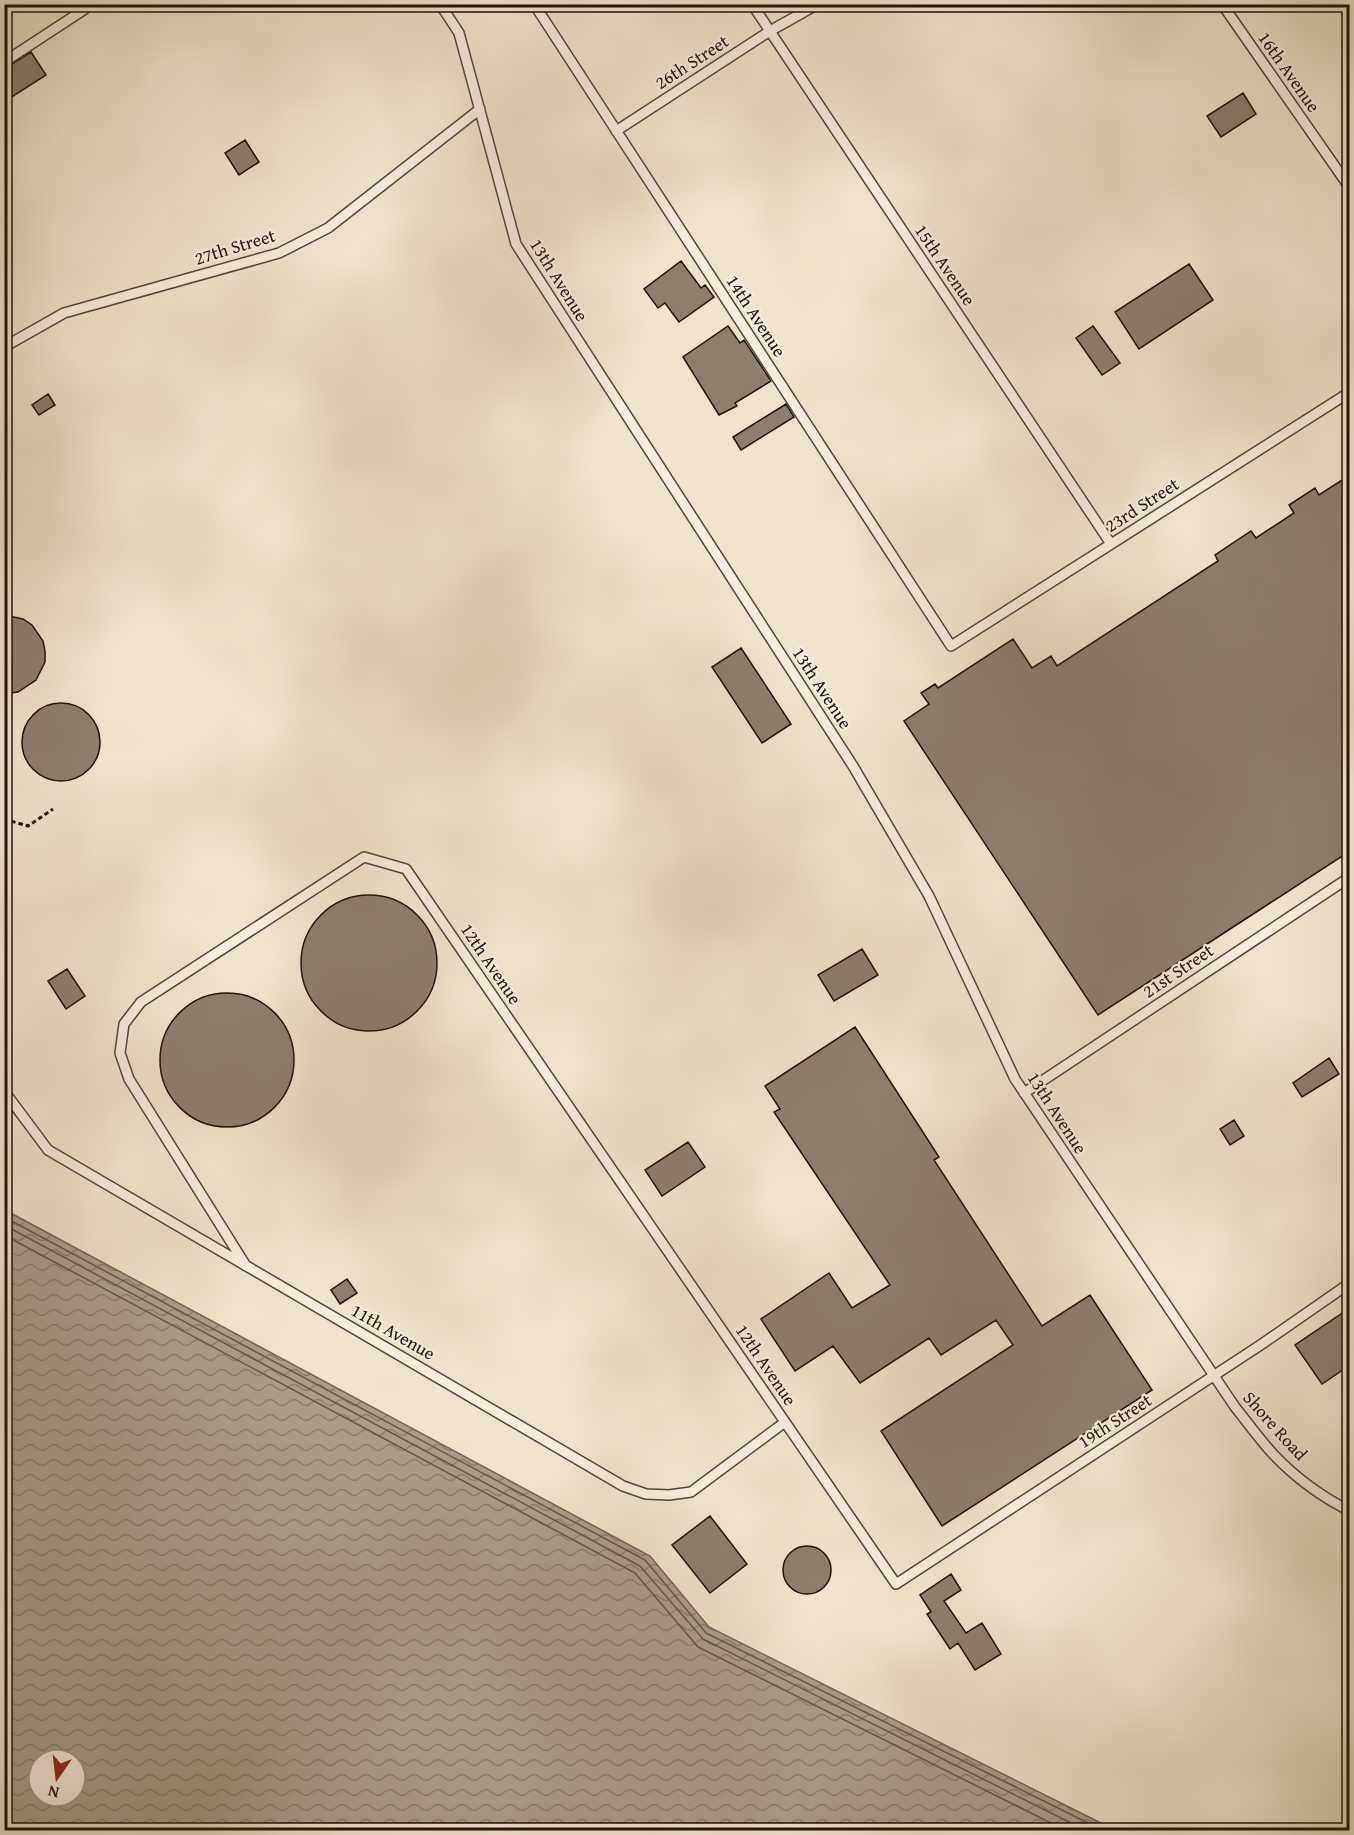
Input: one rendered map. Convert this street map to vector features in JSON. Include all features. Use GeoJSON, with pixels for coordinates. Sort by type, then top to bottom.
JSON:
{"type":"FeatureCollection","features":[{"type":"Feature","properties":{"kind":"lane","name":"13th Avenue"},"geometry":{"type":"LineString","coordinates":[[440,4],[459,33],[516,244],[853,766],[929,896],[1015,1079],[1213,1377]]}},
{"type":"Feature","properties":{"kind":"lane","name":"14th Avenue"},"geometry":{"type":"LineString","coordinates":[[534,4],[951,646]]}},
{"type":"Feature","properties":{"kind":"lane","name":"15th Avenue"},"geometry":{"type":"LineString","coordinates":[[752,4],[1111,544]]}},
{"type":"Feature","properties":{"kind":"lane","name":"26th Street"},"geometry":{"type":"LineString","coordinates":[[616,131],[770,31],[818,4]]}},
{"type":"Feature","properties":{"kind":"lane","name":"16th Avenue"},"geometry":{"type":"LineString","coordinates":[[1222,4],[1350,188]]}},
{"type":"Feature","properties":{"kind":"lane"},"geometry":{"type":"LineString","coordinates":[[4,62],[83,7]]}},
{"type":"Feature","properties":{"kind":"lane","name":"27th Street"},"geometry":{"type":"LineString","coordinates":[[4,346],[64,313],[279,253],[328,228],[480,109]]}},
{"type":"Feature","properties":{"kind":"lane","name":"23rd Street"},"geometry":{"type":"LineString","coordinates":[[951,646],[1350,392]]}},
{"type":"Feature","properties":{"kind":"lane","name":"12th Avenue"},"geometry":{"type":"LineString","coordinates":[[246,1266],[129,1079],[120,1053],[124,1024],[141,1002],[364,857],[406,869],[896,1584]]}},
{"type":"Feature","properties":{"kind":"lane","name":"21st Street"},"geometry":{"type":"LineString","coordinates":[[1024,1093],[1350,877]]}},
{"type":"Feature","properties":{"kind":"lane","name":"11th Avenue"},"geometry":{"type":"LineString","coordinates":[[4,1091],[48,1149],[623,1486],[646,1494],[669,1495],[691,1492],[785,1422]]}},
{"type":"Feature","properties":{"kind":"lane","name":"19th Street"},"geometry":{"type":"LineString","coordinates":[[896,1584],[1213,1377],[1350,1283]]}},
{"type":"Feature","properties":{"kind":"lane","name":"Shore Road"},"geometry":{"type":"LineString","coordinates":[[1213,1377],[1274,1455],[1302,1479],[1350,1511]]}},
{"type":"Feature","properties":{"kind":"path"},"geometry":{"type":"LineString","coordinates":[[4,819],[28,826],[53,809]]}},
{"type":"Feature","properties":{"kind":"water"},"geometry":{"type":"Polygon","coordinates":[[[5,1210],[650,1556],[709,1627],[1115,1830],[5,1830],[5,1210]]]}},
{"type":"Feature","properties":{"kind":"building"},"geometry":{"type":"Polygon","coordinates":[[[31,52],[46,75],[4,102],[4,69],[31,52]]]}},
{"type":"Feature","properties":{"kind":"building"},"geometry":{"type":"Polygon","coordinates":[[[1243,93],[1256,114],[1221,137],[1207,116],[1243,93]]]}},
{"type":"Feature","properties":{"kind":"building"},"geometry":{"type":"Polygon","coordinates":[[[245,140],[259,162],[239,175],[225,153],[245,140]]]}},
{"type":"Feature","properties":{"kind":"building"},"geometry":{"type":"Polygon","coordinates":[[[681,261],[701,288],[705,285],[714,297],[679,322],[665,303],[658,308],[644,289],[681,261]]]}},
{"type":"Feature","properties":{"kind":"building"},"geometry":{"type":"Polygon","coordinates":[[[1189,264],[1213,300],[1139,349],[1115,312],[1189,264]]]}},
{"type":"Feature","properties":{"kind":"building"},"geometry":{"type":"Polygon","coordinates":[[[728,326],[740,343],[744,340],[771,381],[735,403],[737,406],[719,415],[683,357],[728,326]]]}},
{"type":"Feature","properties":{"kind":"building"},"geometry":{"type":"Polygon","coordinates":[[[1093,326],[1120,363],[1102,375],[1076,338],[1093,326]]]}},
{"type":"Feature","properties":{"kind":"building"},"geometry":{"type":"Polygon","coordinates":[[[48,394],[55,405],[39,415],[32,405],[48,394]]]}},
{"type":"Feature","properties":{"kind":"building"},"geometry":{"type":"Polygon","coordinates":[[[786,404],[794,417],[741,450],[733,437],[786,404]]]}},
{"type":"Feature","properties":{"kind":"building"},"geometry":{"type":"Polygon","coordinates":[[[1350,475],[1350,851],[1098,1015],[904,721],[929,704],[921,693],[935,684],[938,688],[1013,639],[1032,668],[1051,656],[1057,666],[1218,561],[1215,555],[1251,531],[1256,538],[1294,513],[1289,505],[1315,488],[1319,495],[1350,475]]]}},
{"type":"Feature","properties":{"kind":"building"},"geometry":{"type":"Polygon","coordinates":[[[4,615],[23,619],[32,625],[43,641],[45,662],[36,680],[18,692],[4,694],[4,615]]]}},
{"type":"Feature","properties":{"kind":"building"},"geometry":{"type":"Polygon","coordinates":[[[741,648],[791,724],[762,743],[712,667],[741,648]]]}},
{"type":"Feature","properties":{"kind":"building"},"geometry":{"type":"Polygon","coordinates":[[[61,703],[76,706],[89,714],[97,727],[100,742],[97,757],[89,770],[76,778],[61,781],[46,778],[33,770],[25,757],[22,742],[25,727],[33,714],[46,706],[61,703]]]}},
{"type":"Feature","properties":{"kind":"building"},"geometry":{"type":"Polygon","coordinates":[[[369,895],[395,900],[417,915],[432,937],[437,963],[432,989],[417,1011],[395,1026],[369,1031],[343,1026],[321,1011],[306,989],[301,963],[306,937],[321,915],[343,900],[369,895]]]}},
{"type":"Feature","properties":{"kind":"building"},"geometry":{"type":"Polygon","coordinates":[[[862,949],[878,975],[834,1001],[818,975],[862,949]]]}},
{"type":"Feature","properties":{"kind":"building"},"geometry":{"type":"Polygon","coordinates":[[[67,969],[85,996],[66,1009],[48,981],[67,969]]]}},
{"type":"Feature","properties":{"kind":"building"},"geometry":{"type":"Polygon","coordinates":[[[227,993],[253,998],[275,1012],[289,1034],[294,1060],[289,1086],[275,1108],[253,1122],[227,1127],[201,1122],[179,1108],[165,1086],[160,1060],[165,1034],[179,1012],[201,998],[227,993]]]}},
{"type":"Feature","properties":{"kind":"building"},"geometry":{"type":"Polygon","coordinates":[[[855,1027],[939,1157],[934,1160],[1042,1326],[1090,1295],[1152,1390],[942,1526],[881,1431],[1013,1345],[996,1320],[941,1355],[929,1338],[860,1383],[833,1346],[795,1371],[761,1319],[829,1273],[852,1308],[890,1285],[774,1112],[780,1109],[765,1086],[855,1027]]]}},
{"type":"Feature","properties":{"kind":"building"},"geometry":{"type":"Polygon","coordinates":[[[1329,1058],[1339,1074],[1302,1097],[1293,1083],[1329,1058]]]}},
{"type":"Feature","properties":{"kind":"building"},"geometry":{"type":"Polygon","coordinates":[[[1234,1120],[1244,1136],[1230,1145],[1220,1129],[1234,1120]]]}},
{"type":"Feature","properties":{"kind":"building"},"geometry":{"type":"Polygon","coordinates":[[[688,1142],[705,1167],[662,1196],[645,1170],[688,1142]]]}},
{"type":"Feature","properties":{"kind":"building"},"geometry":{"type":"Polygon","coordinates":[[[347,1279],[357,1293],[340,1304],[331,1290],[347,1279]]]}},
{"type":"Feature","properties":{"kind":"building"},"geometry":{"type":"Polygon","coordinates":[[[1350,1308],[1350,1365],[1322,1384],[1295,1345],[1350,1308]]]}},
{"type":"Feature","properties":{"kind":"building"},"geometry":{"type":"Polygon","coordinates":[[[710,1516],[747,1564],[710,1593],[672,1545],[710,1516]]]}},
{"type":"Feature","properties":{"kind":"building"},"geometry":{"type":"Polygon","coordinates":[[[807,1546],[824,1553],[831,1570],[824,1587],[807,1594],[790,1587],[783,1570],[790,1553],[807,1546]]]}},
{"type":"Feature","properties":{"kind":"building"},"geometry":{"type":"Polygon","coordinates":[[[951,1574],[961,1590],[944,1601],[966,1633],[982,1623],[1001,1654],[975,1670],[958,1643],[950,1649],[927,1614],[931,1612],[920,1595],[951,1574]]]}}]}
